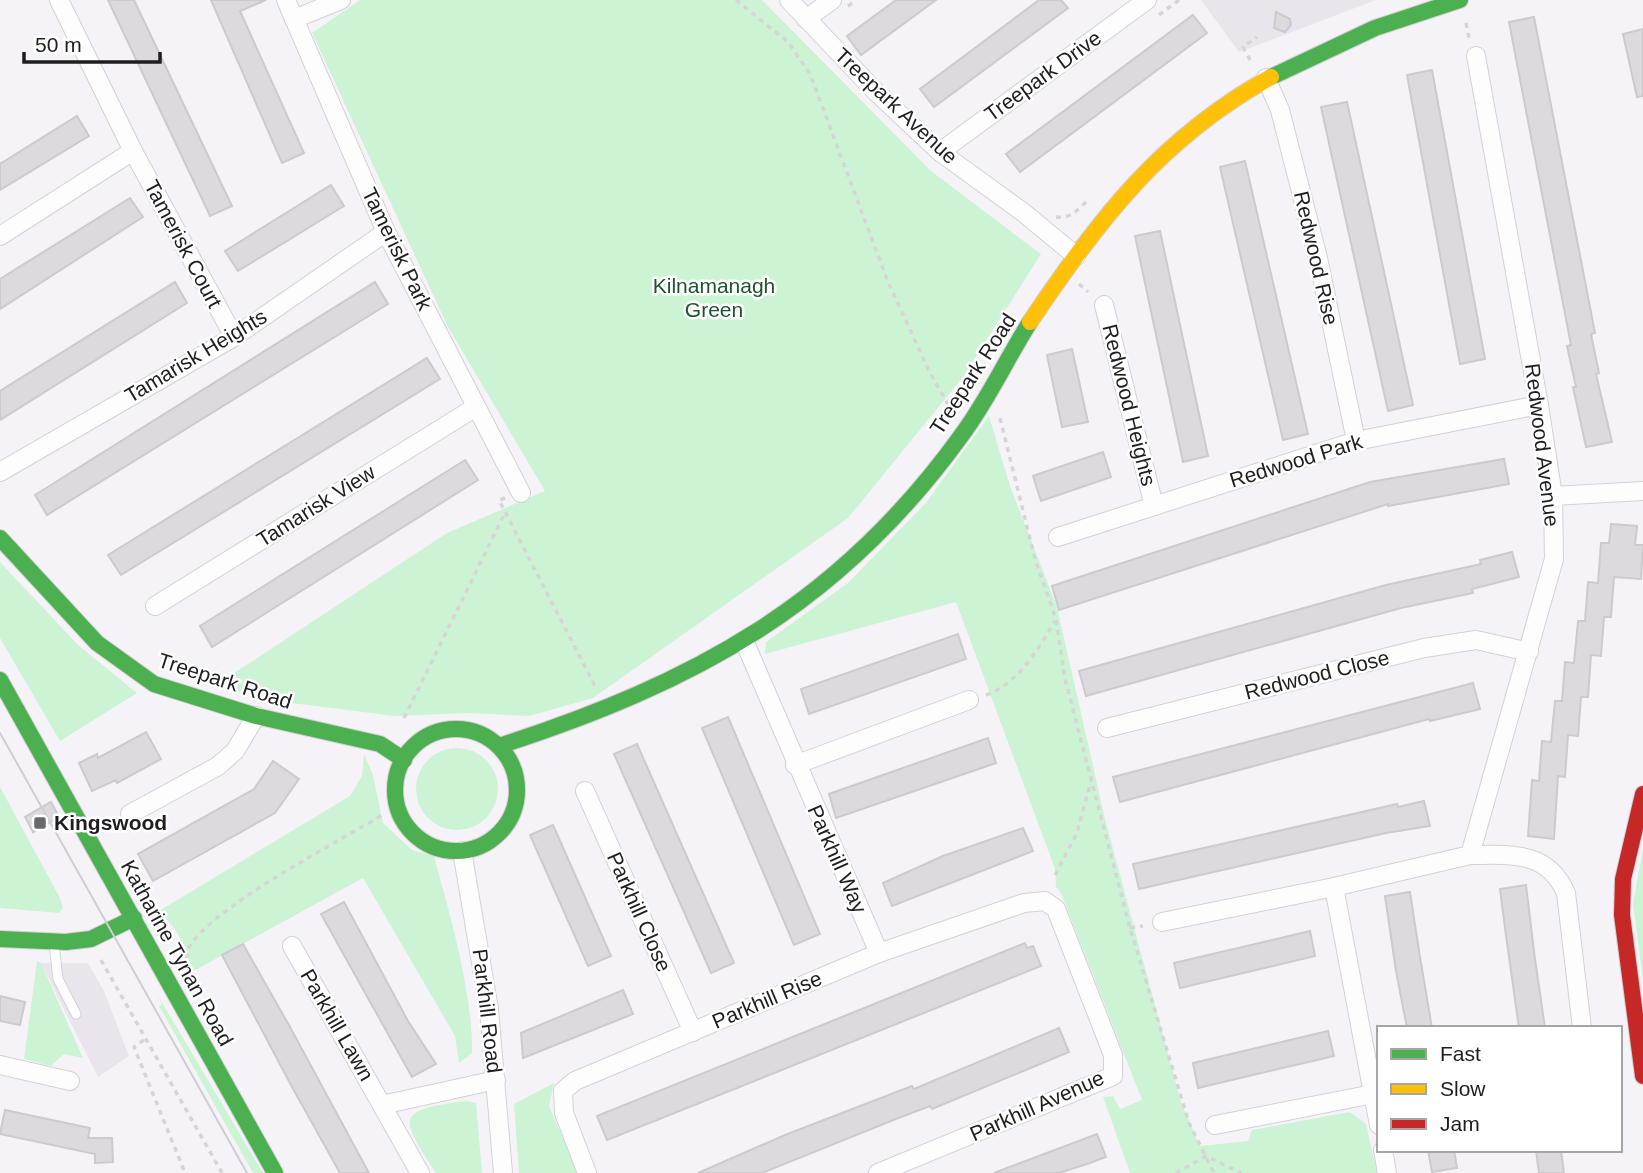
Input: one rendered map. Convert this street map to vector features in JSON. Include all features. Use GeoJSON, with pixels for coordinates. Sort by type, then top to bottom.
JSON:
{"type":"FeatureCollection","features":[{"type":"Feature","properties":{"kind":"street","name":"Tamerisk Court"},"geometry":{"type":"LineString","coordinates":[[59,0],[133,151],[234,337]]}},
{"type":"Feature","properties":{"kind":"street","name":"Tamerisk Park"},"geometry":{"type":"LineString","coordinates":[[286,0],[386,232],[521,493]]}},
{"type":"Feature","properties":{"kind":"street"},"geometry":{"type":"LineString","coordinates":[[294,19],[341,0]]}},
{"type":"Feature","properties":{"kind":"street","name":"Treepark Avenue"},"geometry":{"type":"LineString","coordinates":[[789,0],[875,91],[940,152],[1024,213],[1076,256]]}},
{"type":"Feature","properties":{"kind":"street","name":"Treepark Road"},"geometry":{"type":"LineString","coordinates":[[499,746],[625,704],[745,643],[814,593],[883,530],[937,466],[992,389],[1021,336],[1076,256],[1146,170],[1203,119],[1266,78],[1362,34],[1439,3],[1460,0]]}},
{"type":"Feature","properties":{"kind":"street"},"geometry":{"type":"LineString","coordinates":[[806,19],[839,3]]}},
{"type":"Feature","properties":{"kind":"street","name":"Treepark Drive"},"geometry":{"type":"LineString","coordinates":[[940,152],[1149,7]]}},
{"type":"Feature","properties":{"kind":"street","name":"Redwood Avenue"},"geometry":{"type":"LineString","coordinates":[[1470,855],[1554,559],[1553,496],[1539,405],[1476,56]]}},
{"type":"Feature","properties":{"kind":"street","name":"Redwood Rise"},"geometry":{"type":"LineString","coordinates":[[1266,78],[1280,110],[1318,258],[1356,441]]}},
{"type":"Feature","properties":{"kind":"street"},"geometry":{"type":"LineString","coordinates":[[0,236],[133,151]]}},
{"type":"Feature","properties":{"kind":"street","name":"Tamarisk Heights"},"geometry":{"type":"LineString","coordinates":[[0,472],[234,337],[386,232]]}},
{"type":"Feature","properties":{"kind":"street","name":"Redwood Heights"},"geometry":{"type":"LineString","coordinates":[[1104,305],[1154,506]]}},
{"type":"Feature","properties":{"kind":"street","name":"Redwood Park"},"geometry":{"type":"LineString","coordinates":[[1050,537],[1356,441],[1539,405]]}},
{"type":"Feature","properties":{"kind":"street","name":"Tamarisk View"},"geometry":{"type":"LineString","coordinates":[[155,606],[476,407]]}},
{"type":"Feature","properties":{"kind":"street"},"geometry":{"type":"LineString","coordinates":[[1553,496],[1643,491]]}},
{"type":"Feature","properties":{"kind":"street","name":"Treepark Road"},"geometry":{"type":"LineString","coordinates":[[0,538],[97,643],[154,684],[257,716],[380,744],[404,760]]}},
{"type":"Feature","properties":{"kind":"street","name":"Redwood Close"},"geometry":{"type":"LineString","coordinates":[[1100,732],[1424,648],[1476,640],[1529,652]]}},
{"type":"Feature","properties":{"kind":"street","name":"Parkhill Way"},"geometry":{"type":"LineString","coordinates":[[745,643],[795,765],[879,953]]}},
{"type":"Feature","properties":{"kind":"street","name":"Katharine Tynan Road"},"geometry":{"type":"LineString","coordinates":[[0,680],[275,1173]]}},
{"type":"Feature","properties":{"kind":"street"},"geometry":{"type":"LineString","coordinates":[[795,765],[978,698]]}},
{"type":"Feature","properties":{"kind":"street"},"geometry":{"type":"LineString","coordinates":[[130,814],[218,766],[235,751],[257,716]]}},
{"type":"Feature","properties":{"kind":"street"},"geometry":{"type":"LineString","coordinates":[[458,729],[475,732],[499,746],[516,777],[514,808],[509,821],[494,838],[479,846],[463,850],[431,845],[416,836],[405,822],[396,794],[399,770],[404,760],[423,739],[439,732],[458,729]]}},
{"type":"Feature","properties":{"kind":"street","name":"Parkhill Close"},"geometry":{"type":"LineString","coordinates":[[585,792],[693,1032]]}},
{"type":"Feature","properties":{"kind":"street"},"geometry":{"type":"LineString","coordinates":[[1643,794],[1623,879],[1622,915],[1643,1076]]}},
{"type":"Feature","properties":{"kind":"street","name":"Parkhill Road"},"geometry":{"type":"LineString","coordinates":[[463,850],[489,1009],[503,1173]]}},
{"type":"Feature","properties":{"kind":"street"},"geometry":{"type":"LineString","coordinates":[[1162,922],[1334,887],[1470,855],[1503,855],[1538,861],[1557,874],[1566,893],[1582,1026]]}},
{"type":"Feature","properties":{"kind":"street"},"geometry":{"type":"LineString","coordinates":[[1334,887],[1377,1115]]}},
{"type":"Feature","properties":{"kind":"street","name":"Parkhill Rise"},"geometry":{"type":"LineString","coordinates":[[587,1173],[564,1113],[564,1091],[575,1080],[879,953],[1024,902],[1045,901],[1056,909]]}},
{"type":"Feature","properties":{"kind":"street","name":"Parkhill Avenue"},"geometry":{"type":"LineString","coordinates":[[878,1173],[1117,1079],[1113,1055],[1056,909]]}},
{"type":"Feature","properties":{"kind":"street"},"geometry":{"type":"LineString","coordinates":[[0,939],[54,942],[91,939],[134,918]]}},
{"type":"Feature","properties":{"kind":"street","name":"Parkhill Lawn"},"geometry":{"type":"LineString","coordinates":[[292,946],[420,1173]]}},
{"type":"Feature","properties":{"kind":"street"},"geometry":{"type":"LineString","coordinates":[[0,1066],[70,1081]]}},
{"type":"Feature","properties":{"kind":"street","name":"Parkhill Lawn"},"geometry":{"type":"LineString","coordinates":[[382,1105],[496,1080]]}},
{"type":"Feature","properties":{"kind":"street"},"geometry":{"type":"LineString","coordinates":[[1215,1125],[1373,1094]]}},
{"type":"Feature","properties":{"kind":"street"},"geometry":{"type":"LineString","coordinates":[[1383,1152],[1387,1173]]}},
{"type":"Feature","properties":{"kind":"lane"},"geometry":{"type":"LineString","coordinates":[[54,942],[58,979],[76,1014]]}},
{"type":"Feature","properties":{"kind":"path"},"geometry":{"type":"LineString","coordinates":[[736,0],[788,42],[810,74],[888,282],[930,373],[948,404]]}},
{"type":"Feature","properties":{"kind":"path"},"geometry":{"type":"LineString","coordinates":[[839,3],[856,0]]}},
{"type":"Feature","properties":{"kind":"path"},"geometry":{"type":"LineString","coordinates":[[1149,7],[1158,15],[1179,0]]}},
{"type":"Feature","properties":{"kind":"path"},"geometry":{"type":"LineString","coordinates":[[1466,23],[1469,38]]}},
{"type":"Feature","properties":{"kind":"path"},"geometry":{"type":"LineString","coordinates":[[1250,60],[1243,47],[1257,37]]}},
{"type":"Feature","properties":{"kind":"path"},"geometry":{"type":"LineString","coordinates":[[1053,217],[1063,218],[1075,213],[1087,201]]}},
{"type":"Feature","properties":{"kind":"path"},"geometry":{"type":"LineString","coordinates":[[1077,283],[1088,292]]}},
{"type":"Feature","properties":{"kind":"path"},"geometry":{"type":"LineString","coordinates":[[992,389],[1031,542],[1056,619],[1065,679],[1130,928],[1189,1122],[1214,1173]]}},
{"type":"Feature","properties":{"kind":"path"},"geometry":{"type":"LineString","coordinates":[[521,493],[499,500],[601,698]]}},
{"type":"Feature","properties":{"kind":"path"},"geometry":{"type":"LineString","coordinates":[[404,718],[505,513]]}},
{"type":"Feature","properties":{"kind":"path"},"geometry":{"type":"LineString","coordinates":[[1031,542],[1050,537]]}},
{"type":"Feature","properties":{"kind":"path"},"geometry":{"type":"LineString","coordinates":[[978,698],[1000,690],[1032,657],[1056,619]]}},
{"type":"Feature","properties":{"kind":"path"},"geometry":{"type":"LineString","coordinates":[[1081,739],[1100,732]]}},
{"type":"Feature","properties":{"kind":"path"},"geometry":{"type":"LineString","coordinates":[[1055,875],[1077,833],[1092,779]]}},
{"type":"Feature","properties":{"kind":"path"},"geometry":{"type":"LineString","coordinates":[[187,968],[187,952],[200,932],[241,900],[384,814]]}},
{"type":"Feature","properties":{"kind":"path"},"geometry":{"type":"LineString","coordinates":[[1130,928],[1143,926]]}},
{"type":"Feature","properties":{"kind":"path"},"geometry":{"type":"LineString","coordinates":[[101,960],[222,1173]]}},
{"type":"Feature","properties":{"kind":"path"},"geometry":{"type":"LineString","coordinates":[[145,1039],[134,1048],[185,1173]]}},
{"type":"Feature","properties":{"kind":"path"},"geometry":{"type":"LineString","coordinates":[[1176,1173],[1206,1156]]}},
{"type":"Feature","properties":{"kind":"path"},"geometry":{"type":"LineString","coordinates":[[1206,1156],[1241,1173]]}},
{"type":"Feature","properties":{"kind":"shaded area"},"geometry":{"type":"Polygon","coordinates":[[[1201,0],[1376,0],[1239,52],[1201,0]]]}},
{"type":"Feature","properties":{"kind":"shaded area"},"geometry":{"type":"Polygon","coordinates":[[[41,963],[88,963],[104,991],[129,1056],[98,1077],[41,963]]]}},
{"type":"Feature","properties":{"kind":"green space","name":"Kilnamanagh Green"},"geometry":{"type":"Polygon","coordinates":[[[360,0],[762,0],[931,171],[1041,254],[963,377],[848,518],[593,698],[529,716],[468,713],[394,716],[276,701],[216,685],[447,533],[545,491],[448,327],[312,33],[360,0]]]}},
{"type":"Feature","properties":{"kind":"green space"},"geometry":{"type":"Polygon","coordinates":[[[989,416],[1010,486],[1057,607],[1105,819],[1181,1102],[1200,1146],[1248,1141],[1252,1130],[1350,1112],[1366,1124],[1377,1173],[1130,1173],[1103,1097],[1113,1096],[1120,1109],[1142,1100],[1061,893],[1056,887],[1055,869],[956,602],[765,654],[766,642],[848,583],[925,504],[989,416]]]}},
{"type":"Feature","properties":{"kind":"green space"},"geometry":{"type":"Polygon","coordinates":[[[0,562],[78,645],[137,693],[60,741],[0,638],[0,562]]]}},
{"type":"Feature","properties":{"kind":"green space"},"geometry":{"type":"Polygon","coordinates":[[[457,748],[473,751],[486,760],[495,773],[498,789],[495,805],[486,818],[473,827],[457,830],[441,827],[428,818],[419,805],[416,789],[419,773],[428,760],[441,751],[457,748]]]}},
{"type":"Feature","properties":{"kind":"green space"},"geometry":{"type":"Polygon","coordinates":[[[364,754],[373,775],[383,823],[412,850],[434,856],[469,1005],[472,1053],[459,1063],[455,1036],[363,878],[190,973],[188,956],[181,939],[159,911],[350,796],[362,776],[364,754]]]}},
{"type":"Feature","properties":{"kind":"green space"},"geometry":{"type":"Polygon","coordinates":[[[0,787],[60,898],[63,908],[59,913],[0,908],[0,787]]]}},
{"type":"Feature","properties":{"kind":"green space"},"geometry":{"type":"Polygon","coordinates":[[[1643,848],[1643,980],[1633,904],[1643,848]]]}},
{"type":"Feature","properties":{"kind":"green space"},"geometry":{"type":"Polygon","coordinates":[[[37,961],[41,963],[83,1058],[64,1054],[51,1066],[24,1059],[37,961]]]}},
{"type":"Feature","properties":{"kind":"green space"},"geometry":{"type":"Polygon","coordinates":[[[157,994],[263,1173],[253,1173],[159,1006],[162,1004],[157,994]]]}},
{"type":"Feature","properties":{"kind":"green space"},"geometry":{"type":"Polygon","coordinates":[[[554,1083],[549,1106],[578,1173],[519,1173],[514,1104],[554,1083]]]}},
{"type":"Feature","properties":{"kind":"green space"},"geometry":{"type":"Polygon","coordinates":[[[466,1101],[476,1103],[482,1173],[436,1173],[415,1139],[410,1119],[415,1113],[426,1108],[466,1101]]]}},
{"type":"Feature","properties":{"kind":"building"},"geometry":{"type":"Polygon","coordinates":[[[108,0],[134,0],[232,206],[210,216],[108,0]]]}},
{"type":"Feature","properties":{"kind":"building"},"geometry":{"type":"Polygon","coordinates":[[[211,0],[266,0],[240,11],[304,153],[282,163],[211,0]]]}},
{"type":"Feature","properties":{"kind":"building"},"geometry":{"type":"Polygon","coordinates":[[[896,0],[936,0],[861,55],[847,36],[896,0]]]}},
{"type":"Feature","properties":{"kind":"building"},"geometry":{"type":"Polygon","coordinates":[[[1039,0],[1061,0],[1068,8],[934,107],[920,89],[1039,0]]]}},
{"type":"Feature","properties":{"kind":"building"},"geometry":{"type":"Polygon","coordinates":[[[1276,12],[1290,19],[1291,25],[1285,32],[1274,28],[1276,12]]]}},
{"type":"Feature","properties":{"kind":"building"},"geometry":{"type":"Polygon","coordinates":[[[1193,15],[1207,33],[1020,172],[1006,154],[1193,15]]]}},
{"type":"Feature","properties":{"kind":"building"},"geometry":{"type":"Polygon","coordinates":[[[1534,17],[1595,333],[1591,334],[1599,373],[1596,374],[1612,442],[1586,447],[1573,387],[1576,387],[1567,346],[1571,345],[1509,22],[1534,17]]]}},
{"type":"Feature","properties":{"kind":"building"},"geometry":{"type":"Polygon","coordinates":[[[1643,29],[1643,96],[1637,97],[1623,34],[1643,29]]]}},
{"type":"Feature","properties":{"kind":"building"},"geometry":{"type":"Polygon","coordinates":[[[1432,70],[1485,359],[1460,364],[1407,75],[1432,70]]]}},
{"type":"Feature","properties":{"kind":"building"},"geometry":{"type":"Polygon","coordinates":[[[1347,102],[1413,405],[1388,411],[1321,107],[1347,102]]]}},
{"type":"Feature","properties":{"kind":"building"},"geometry":{"type":"Polygon","coordinates":[[[77,116],[89,136],[0,190],[0,164],[77,116]]]}},
{"type":"Feature","properties":{"kind":"building"},"geometry":{"type":"Polygon","coordinates":[[[1245,161],[1308,434],[1283,440],[1220,167],[1245,161]]]}},
{"type":"Feature","properties":{"kind":"building"},"geometry":{"type":"Polygon","coordinates":[[[331,185],[344,206],[238,271],[225,251],[331,185]]]}},
{"type":"Feature","properties":{"kind":"building"},"geometry":{"type":"Polygon","coordinates":[[[130,198],[143,217],[0,309],[0,279],[130,198]]]}},
{"type":"Feature","properties":{"kind":"building"},"geometry":{"type":"Polygon","coordinates":[[[1160,231],[1208,456],[1183,462],[1135,236],[1160,231]]]}},
{"type":"Feature","properties":{"kind":"building"},"geometry":{"type":"Polygon","coordinates":[[[175,282],[187,303],[0,420],[0,391],[175,282]]]}},
{"type":"Feature","properties":{"kind":"building"},"geometry":{"type":"Polygon","coordinates":[[[375,282],[388,304],[47,515],[35,495],[375,282]]]}},
{"type":"Feature","properties":{"kind":"building"},"geometry":{"type":"Polygon","coordinates":[[[1072,349],[1088,422],[1062,427],[1047,355],[1072,349]]]}},
{"type":"Feature","properties":{"kind":"building"},"geometry":{"type":"Polygon","coordinates":[[[427,358],[440,379],[121,575],[108,555],[427,358]]]}},
{"type":"Feature","properties":{"kind":"building"},"geometry":{"type":"Polygon","coordinates":[[[1103,452],[1111,477],[1041,501],[1033,476],[1103,452]]]}},
{"type":"Feature","properties":{"kind":"building"},"geometry":{"type":"Polygon","coordinates":[[[1504,459],[1509,484],[1388,504],[1059,610],[1052,586],[1370,482],[1504,459]]]}},
{"type":"Feature","properties":{"kind":"building"},"geometry":{"type":"Polygon","coordinates":[[[465,460],[478,480],[212,647],[200,626],[465,460]]]}},
{"type":"Feature","properties":{"kind":"building"},"geometry":{"type":"Polygon","coordinates":[[[1611,524],[1637,526],[1635,545],[1643,545],[1641,579],[1614,577],[1611,617],[1604,617],[1601,656],[1591,655],[1588,697],[1581,697],[1578,736],[1568,735],[1565,777],[1558,776],[1554,839],[1528,836],[1532,780],[1539,781],[1542,741],[1551,742],[1555,701],[1562,701],[1565,662],[1574,663],[1578,621],[1585,621],[1588,582],[1598,583],[1601,543],[1609,543],[1611,524]]]}},
{"type":"Feature","properties":{"kind":"building"},"geometry":{"type":"Polygon","coordinates":[[[1512,552],[1519,577],[1472,589],[1473,593],[1401,608],[1086,696],[1079,671],[1386,585],[1481,564],[1480,560],[1512,552]]]}},
{"type":"Feature","properties":{"kind":"building"},"geometry":{"type":"Polygon","coordinates":[[[958,634],[966,659],[809,714],[801,689],[958,634]]]}},
{"type":"Feature","properties":{"kind":"building"},"geometry":{"type":"Polygon","coordinates":[[[1473,683],[1480,709],[1430,721],[1429,719],[1120,802],[1113,777],[1473,683]]]}},
{"type":"Feature","properties":{"kind":"building"},"geometry":{"type":"Polygon","coordinates":[[[728,717],[820,934],[794,945],[702,728],[728,717]]]}},
{"type":"Feature","properties":{"kind":"building"},"geometry":{"type":"Polygon","coordinates":[[[146,732],[161,759],[117,783],[116,780],[92,791],[79,763],[97,754],[98,758],[146,732]]]}},
{"type":"Feature","properties":{"kind":"building"},"geometry":{"type":"Polygon","coordinates":[[[988,738],[996,763],[836,818],[829,794],[988,738]]]}},
{"type":"Feature","properties":{"kind":"building"},"geometry":{"type":"Polygon","coordinates":[[[637,744],[734,963],[711,973],[614,754],[637,744]]]}},
{"type":"Feature","properties":{"kind":"building"},"geometry":{"type":"Polygon","coordinates":[[[273,761],[299,779],[275,813],[153,881],[138,854],[254,789],[273,761]]]}},
{"type":"Feature","properties":{"kind":"building"},"geometry":{"type":"Polygon","coordinates":[[[1424,801],[1430,826],[1386,833],[1139,889],[1133,864],[1397,804],[1398,807],[1424,801]]]}},
{"type":"Feature","properties":{"kind":"building"},"geometry":{"type":"Polygon","coordinates":[[[51,802],[59,817],[33,832],[25,817],[51,802]]]}},
{"type":"Feature","properties":{"kind":"building"},"geometry":{"type":"Polygon","coordinates":[[[553,825],[611,956],[588,966],[530,835],[553,825]]]}},
{"type":"Feature","properties":{"kind":"building"},"geometry":{"type":"Polygon","coordinates":[[[1023,828],[1033,851],[892,906],[883,883],[943,856],[1023,828]]]}},
{"type":"Feature","properties":{"kind":"building"},"geometry":{"type":"Polygon","coordinates":[[[1526,885],[1545,1026],[1519,1026],[1500,889],[1526,885]]]}},
{"type":"Feature","properties":{"kind":"building"},"geometry":{"type":"Polygon","coordinates":[[[1410,892],[1432,1026],[1407,1026],[1385,896],[1410,892]]]}},
{"type":"Feature","properties":{"kind":"building"},"geometry":{"type":"Polygon","coordinates":[[[344,902],[408,1021],[436,1064],[412,1077],[321,914],[344,902]]]}},
{"type":"Feature","properties":{"kind":"building"},"geometry":{"type":"Polygon","coordinates":[[[1310,931],[1315,956],[1180,988],[1174,963],[1310,931]]]}},
{"type":"Feature","properties":{"kind":"building"},"geometry":{"type":"Polygon","coordinates":[[[1025,943],[1027,948],[1033,946],[1041,966],[607,1140],[597,1116],[1025,943]]]}},
{"type":"Feature","properties":{"kind":"building"},"geometry":{"type":"Polygon","coordinates":[[[243,944],[369,1173],[340,1173],[292,1087],[222,955],[243,944]]]}},
{"type":"Feature","properties":{"kind":"building"},"geometry":{"type":"Polygon","coordinates":[[[623,990],[633,1014],[523,1058],[521,1033],[623,990]]]}},
{"type":"Feature","properties":{"kind":"building"},"geometry":{"type":"Polygon","coordinates":[[[0,996],[25,1002],[20,1025],[0,1021],[0,996]]]}},
{"type":"Feature","properties":{"kind":"building"},"geometry":{"type":"Polygon","coordinates":[[[1059,1028],[1069,1052],[932,1109],[930,1106],[762,1173],[698,1173],[785,1135],[912,1086],[914,1089],[1059,1028]]]}},
{"type":"Feature","properties":{"kind":"building"},"geometry":{"type":"Polygon","coordinates":[[[1328,1031],[1334,1056],[1198,1088],[1193,1063],[1328,1031]]]}},
{"type":"Feature","properties":{"kind":"building"},"geometry":{"type":"Polygon","coordinates":[[[5,1110],[90,1128],[88,1138],[112,1138],[113,1162],[95,1163],[95,1154],[0,1134],[5,1110]]]}},
{"type":"Feature","properties":{"kind":"building"},"geometry":{"type":"Polygon","coordinates":[[[1097,1134],[1106,1157],[1059,1173],[994,1173],[1097,1134]]]}},
{"type":"Feature","properties":{"kind":"building"},"geometry":{"type":"Polygon","coordinates":[[[1428,1152],[1454,1152],[1457,1168],[1432,1172],[1428,1152]]]}},
{"type":"Feature","properties":{"kind":"building"},"geometry":{"type":"Polygon","coordinates":[[[1536,1152],[1561,1152],[1564,1173],[1539,1173],[1536,1152]]]}},
{"type":"Feature","properties":{"kind":"tram line"},"geometry":{"type":"LineString","coordinates":[[0,733],[247,1173]]}},
{"type":"Feature","properties":{"kind":"traffic: fast"},"geometry":{"type":"LineString","coordinates":[[1271,77],[1375,28],[1460,0]]}},
{"type":"Feature","properties":{"kind":"traffic: fast"},"geometry":{"type":"LineString","coordinates":[[499,746],[570,722],[699,665],[757,631],[813,592],[865,547],[914,495],[971,422],[1030,322]]}},
{"type":"Feature","properties":{"kind":"traffic: fast"},"geometry":{"type":"LineString","coordinates":[[0,538],[97,643],[154,684],[256,716],[380,744],[404,760]]}},
{"type":"Feature","properties":{"kind":"traffic: fast"},"geometry":{"type":"LineString","coordinates":[[0,680],[275,1173]]}},
{"type":"Feature","properties":{"kind":"traffic: fast"},"geometry":{"type":"LineString","coordinates":[[456,729],[479,734],[499,747],[512,767],[517,790],[512,813],[499,833],[479,846],[456,851],[433,846],[413,833],[400,813],[395,790],[400,767],[413,747],[433,734],[456,729]]}},
{"type":"Feature","properties":{"kind":"traffic: fast"},"geometry":{"type":"LineString","coordinates":[[0,939],[66,942],[91,939],[134,918]]}},
{"type":"Feature","properties":{"kind":"traffic: slow"},"geometry":{"type":"LineString","coordinates":[[1030,322],[1081,249],[1135,184],[1197,126],[1271,77]]}},
{"type":"Feature","properties":{"kind":"traffic: jam"},"geometry":{"type":"LineString","coordinates":[[1643,794],[1623,879],[1622,915],[1643,1076]]}},
{"type":"Feature","properties":{"kind":"place","name":"Kingswood"},"geometry":{"type":"Point","coordinates":[40,823]}}]}
